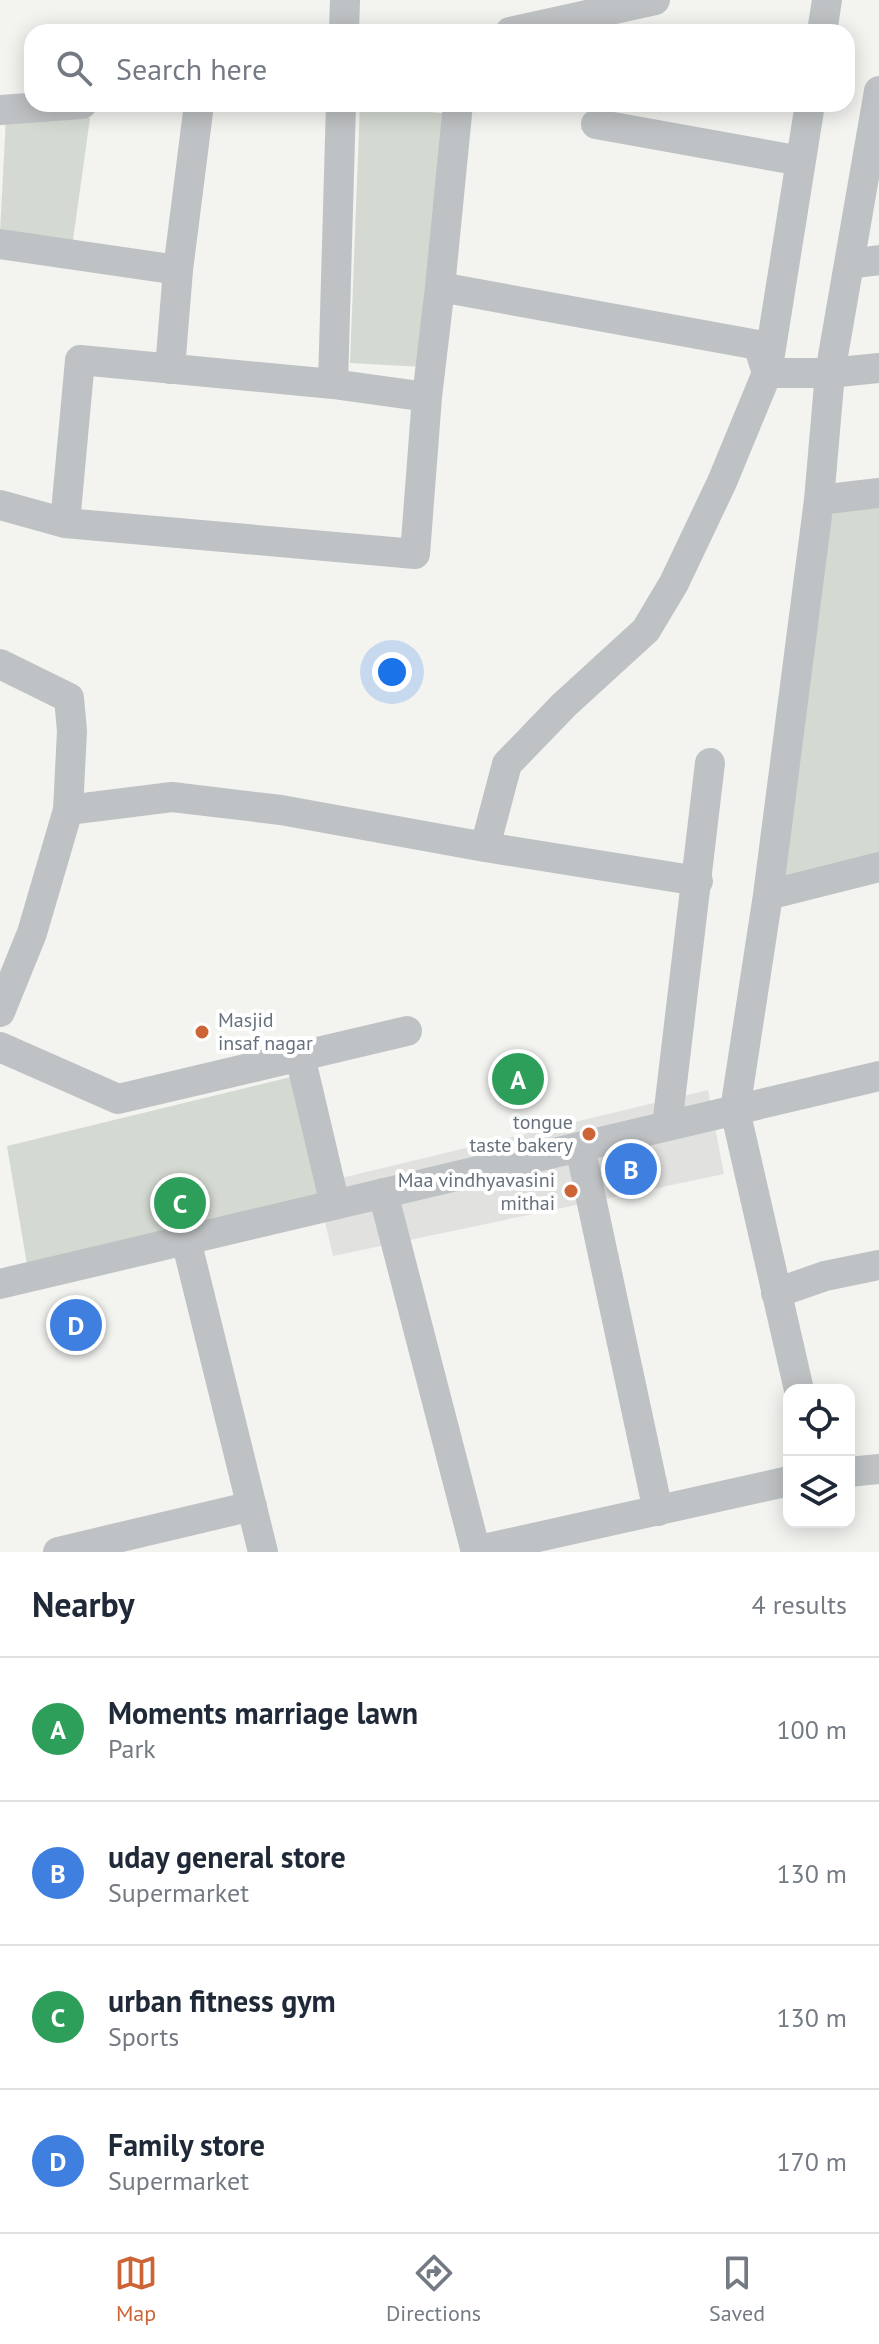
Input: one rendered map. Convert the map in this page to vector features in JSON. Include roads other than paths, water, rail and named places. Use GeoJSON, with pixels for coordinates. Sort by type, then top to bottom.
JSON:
{"type":"FeatureCollection","features":[{"type":"Feature","properties":{"kind":"street"},"geometry":{"type":"LineString","coordinates":[[344,24],[345,0]]}},
{"type":"Feature","properties":{"kind":"street"},"geometry":{"type":"LineString","coordinates":[[546,24],[655,0]]}},
{"type":"Feature","properties":{"kind":"street"},"geometry":{"type":"LineString","coordinates":[[823,24],[827,0]]}},
{"type":"Feature","properties":{"kind":"street"},"geometry":{"type":"LineString","coordinates":[[798,1384],[735,1110],[768,895],[819,500],[830,373],[849,264],[873,164],[879,91]]}},
{"type":"Feature","properties":{"kind":"street"},"geometry":{"type":"LineString","coordinates":[[0,110],[24,108]]}},
{"type":"Feature","properties":{"kind":"street"},"geometry":{"type":"LineString","coordinates":[[170,369],[178,270],[198,112]]}},
{"type":"Feature","properties":{"kind":"street"},"geometry":{"type":"LineString","coordinates":[[333,384],[341,112]]}},
{"type":"Feature","properties":{"kind":"street"},"geometry":{"type":"LineString","coordinates":[[0,505],[65,523],[415,554],[427,397],[457,112]]}},
{"type":"Feature","properties":{"kind":"street"},"geometry":{"type":"LineString","coordinates":[[485,847],[507,764],[564,705],[646,630],[674,583],[722,482],[767,373],[809,112]]}},
{"type":"Feature","properties":{"kind":"street"},"geometry":{"type":"LineString","coordinates":[[596,124],[801,161]]}},
{"type":"Feature","properties":{"kind":"street"},"geometry":{"type":"LineString","coordinates":[[0,244],[178,270]]}},
{"type":"Feature","properties":{"kind":"street"},"geometry":{"type":"LineString","coordinates":[[849,264],[879,260]]}},
{"type":"Feature","properties":{"kind":"street"},"geometry":{"type":"LineString","coordinates":[[440,287],[758,345],[767,373]]}},
{"type":"Feature","properties":{"kind":"street"},"geometry":{"type":"LineString","coordinates":[[65,523],[80,360],[333,384],[427,397]]}},
{"type":"Feature","properties":{"kind":"street"},"geometry":{"type":"LineString","coordinates":[[767,373],[830,373],[879,368]]}},
{"type":"Feature","properties":{"kind":"street"},"geometry":{"type":"LineString","coordinates":[[819,500],[879,493]]}},
{"type":"Feature","properties":{"kind":"street"},"geometry":{"type":"LineString","coordinates":[[0,664],[69,698],[72,731],[68,810],[32,933],[10,964],[0,1012]]}},
{"type":"Feature","properties":{"kind":"street"},"geometry":{"type":"LineString","coordinates":[[667,1126],[710,763]]}},
{"type":"Feature","properties":{"kind":"street"},"geometry":{"type":"LineString","coordinates":[[68,810],[172,797],[281,810],[698,881]]}},
{"type":"Feature","properties":{"kind":"street"},"geometry":{"type":"LineString","coordinates":[[768,895],[879,867]]}},
{"type":"Feature","properties":{"kind":"street"},"geometry":{"type":"LineString","coordinates":[[0,1047],[118,1099],[407,1031]]}},
{"type":"Feature","properties":{"kind":"street"},"geometry":{"type":"LineString","coordinates":[[300,1056],[335,1205]]}},
{"type":"Feature","properties":{"kind":"street"},"geometry":{"type":"LineString","coordinates":[[0,1284],[879,1076]]}},
{"type":"Feature","properties":{"kind":"street"},"geometry":{"type":"LineString","coordinates":[[580,1147],[658,1511]]}},
{"type":"Feature","properties":{"kind":"street"},"geometry":{"type":"LineString","coordinates":[[383,1193],[476,1552],[783,1482]]}},
{"type":"Feature","properties":{"kind":"street"},"geometry":{"type":"LineString","coordinates":[[186,1240],[263,1552]]}},
{"type":"Feature","properties":{"kind":"street"},"geometry":{"type":"LineString","coordinates":[[776,1293],[825,1276],[879,1265]]}},
{"type":"Feature","properties":{"kind":"street"},"geometry":{"type":"LineString","coordinates":[[855,1471],[879,1469]]}},
{"type":"Feature","properties":{"kind":"street"},"geometry":{"type":"LineString","coordinates":[[58,1552],[252,1506]]}},
{"type":"Feature","properties":{"kind":"place","name":"Masjid insaf nagar"},"geometry":{"type":"Point","coordinates":[202,1032]}},
{"type":"Feature","properties":{"kind":"place","name":"Moments marriage lawn"},"geometry":{"type":"Point","coordinates":[518,1079]}},
{"type":"Feature","properties":{"kind":"place","name":"tongue taste bakery"},"geometry":{"type":"Point","coordinates":[589,1134]}},
{"type":"Feature","properties":{"kind":"place","name":"uday general store"},"geometry":{"type":"Point","coordinates":[631,1169]}},
{"type":"Feature","properties":{"kind":"place","name":"Maa vindhyavasini mithai"},"geometry":{"type":"Point","coordinates":[571,1191]}},
{"type":"Feature","properties":{"kind":"place","name":"urban fitness gym"},"geometry":{"type":"Point","coordinates":[180,1203]}},
{"type":"Feature","properties":{"kind":"place","name":"Family store"},"geometry":{"type":"Point","coordinates":[76,1325]}}]}
